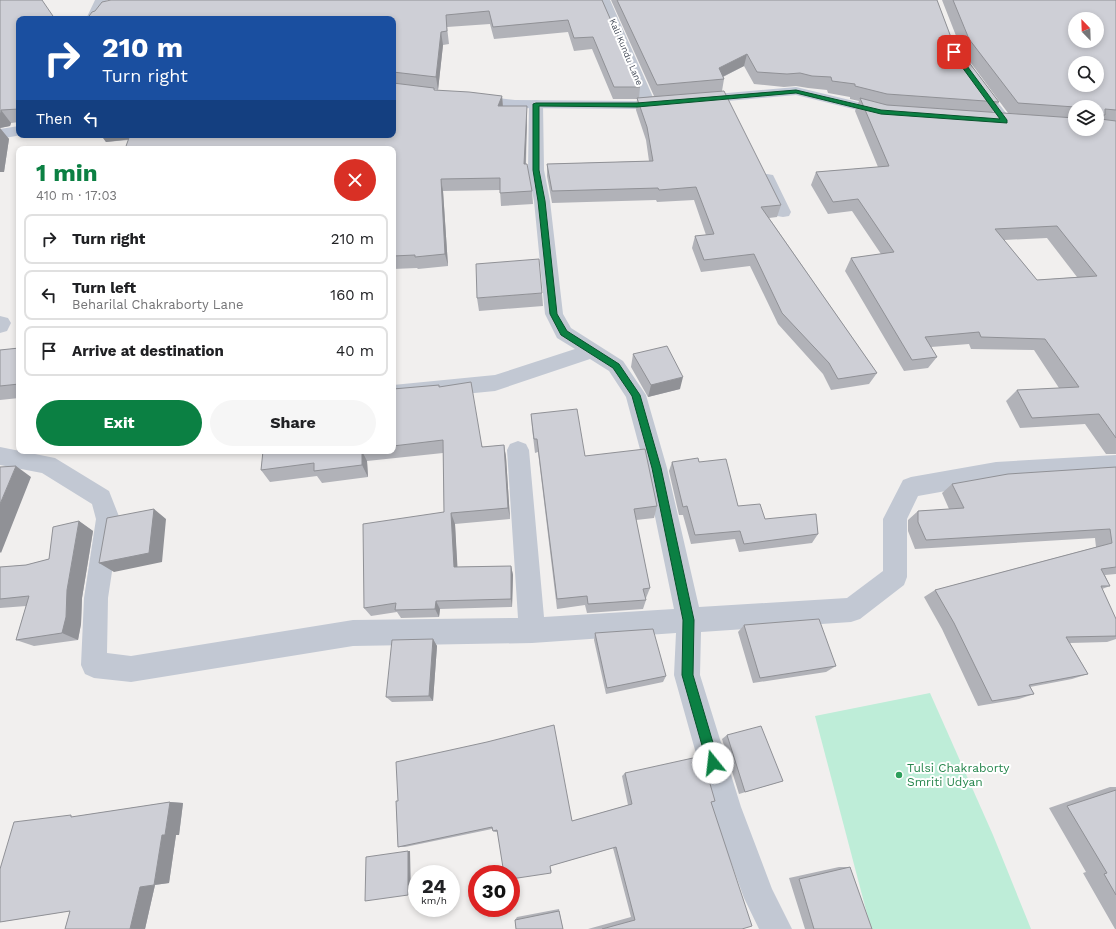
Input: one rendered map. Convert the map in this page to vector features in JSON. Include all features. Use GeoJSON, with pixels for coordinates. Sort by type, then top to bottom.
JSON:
{"type":"FeatureCollection","features":[{"type":"Feature","properties":{"kind":"main road"},"geometry":{"type":"LineString","coordinates":[[462,98],[515,104],[649,104],[796,91],[881,112],[896,113]]}},
{"type":"Feature","properties":{"kind":"main road"},"geometry":{"type":"LineString","coordinates":[[989,120],[1020,122]]}},
{"type":"Feature","properties":{"kind":"main road"},"geometry":{"type":"LineString","coordinates":[[0,134],[16,131]]}},
{"type":"Feature","properties":{"kind":"street"},"geometry":{"type":"LineString","coordinates":[[93,16],[101,0]]}},
{"type":"Feature","properties":{"kind":"street","name":"Kali Kundu Lane"},"geometry":{"type":"LineString","coordinates":[[604,0],[649,104]]}},
{"type":"Feature","properties":{"kind":"street"},"geometry":{"type":"LineString","coordinates":[[93,16],[110,9]]}},
{"type":"Feature","properties":{"kind":"street"},"geometry":{"type":"LineString","coordinates":[[971,76],[1005,121]]}},
{"type":"Feature","properties":{"kind":"street"},"geometry":{"type":"LineString","coordinates":[[727,97],[734,112]]}},
{"type":"Feature","properties":{"kind":"street"},"geometry":{"type":"LineString","coordinates":[[536,104],[536,170],[542,201],[554,314],[564,333],[616,366],[636,395],[656,468],[689,620],[687,675],[726,807],[760,898],[776,929]]}},
{"type":"Feature","properties":{"kind":"street"},"geometry":{"type":"LineString","coordinates":[[762,169],[783,212]]}},
{"type":"Feature","properties":{"kind":"street"},"geometry":{"type":"LineString","coordinates":[[396,394],[496,383],[593,351]]}},
{"type":"Feature","properties":{"kind":"street"},"geometry":{"type":"LineString","coordinates":[[518,450],[532,630]]}},
{"type":"Feature","properties":{"kind":"street"},"geometry":{"type":"LineString","coordinates":[[12,455],[47,465],[101,498],[108,519],[96,598],[94,665],[131,670],[353,633],[532,630],[851,610],[894,577],[895,519],[911,488],[996,472],[1116,464]]}},
{"type":"Feature","properties":{"kind":"green space","name":"Tulsi Chakraborty Smriti Udyan"},"geometry":{"type":"Polygon","coordinates":[[[930,693],[993,835],[1031,929],[871,929],[815,716],[930,693]]]}},
{"type":"Feature","properties":{"kind":"building"},"geometry":{"type":"Polygon","coordinates":[[[0,0],[42,0],[53,16],[16,16],[16,109],[1,110],[0,113],[0,0]]]}},
{"type":"Feature","properties":{"kind":"building"},"geometry":{"type":"Polygon","coordinates":[[[111,0],[602,0],[640,87],[614,87],[593,37],[574,38],[568,20],[493,27],[489,11],[446,15],[447,31],[441,32],[436,77],[396,72],[396,16],[89,16],[102,2],[111,0]]]}},
{"type":"Feature","properties":{"kind":"building"},"geometry":{"type":"Polygon","coordinates":[[[617,0],[937,0],[952,40],[999,102],[887,94],[855,86],[855,84],[832,81],[831,77],[812,76],[800,73],[787,74],[757,72],[747,54],[719,68],[724,79],[657,85],[617,0]]]}},
{"type":"Feature","properties":{"kind":"building"},"geometry":{"type":"Polygon","coordinates":[[[953,0],[1116,0],[1116,110],[1105,109],[1104,115],[1104,100],[1068,100],[1068,107],[1018,103],[969,39],[953,0]]]}},
{"type":"Feature","properties":{"kind":"building"},"geometry":{"type":"Polygon","coordinates":[[[396,83],[434,88],[434,90],[502,96],[498,106],[527,106],[524,164],[527,164],[532,191],[500,193],[500,178],[441,179],[445,254],[415,257],[415,255],[396,256],[396,146],[126,146],[129,138],[396,138],[396,83]]]}},
{"type":"Feature","properties":{"kind":"building"},"geometry":{"type":"Polygon","coordinates":[[[724,91],[781,205],[761,207],[877,373],[838,379],[829,363],[782,313],[754,254],[704,260],[695,236],[714,234],[696,187],[659,190],[658,188],[552,191],[547,164],[653,161],[647,127],[637,98],[724,91]]]}},
{"type":"Feature","properties":{"kind":"building"},"geometry":{"type":"Polygon","coordinates":[[[860,98],[887,105],[1068,118],[1068,136],[1104,136],[1104,120],[1116,121],[1116,438],[1099,414],[1032,418],[1017,390],[1079,387],[1045,339],[981,337],[979,332],[925,337],[937,357],[912,360],[851,258],[894,252],[858,199],[833,202],[816,172],[889,166],[860,98]],[[1057,226],[995,229],[1037,280],[1097,276],[1057,226]]]}},
{"type":"Feature","properties":{"kind":"building"},"geometry":{"type":"Polygon","coordinates":[[[539,259],[542,293],[477,298],[476,264],[539,259]]]}},
{"type":"Feature","properties":{"kind":"building"},"geometry":{"type":"Polygon","coordinates":[[[667,346],[683,377],[651,385],[633,354],[667,346]]]}},
{"type":"Feature","properties":{"kind":"building"},"geometry":{"type":"Polygon","coordinates":[[[16,348],[16,384],[0,386],[0,350],[16,348]]]}},
{"type":"Feature","properties":{"kind":"building"},"geometry":{"type":"Polygon","coordinates":[[[471,382],[482,447],[504,445],[508,508],[451,513],[454,567],[511,566],[511,599],[436,601],[435,609],[395,610],[396,603],[364,608],[363,524],[444,512],[443,440],[396,446],[396,389],[439,385],[439,387],[471,382]]]}},
{"type":"Feature","properties":{"kind":"building"},"geometry":{"type":"Polygon","coordinates":[[[577,409],[585,456],[645,449],[657,506],[634,509],[650,588],[643,589],[646,600],[588,604],[587,596],[557,599],[537,439],[534,439],[531,414],[577,409]]]}},
{"type":"Feature","properties":{"kind":"building"},"geometry":{"type":"Polygon","coordinates":[[[263,454],[362,454],[362,465],[314,471],[314,463],[261,470],[263,454]]]}},
{"type":"Feature","properties":{"kind":"building"},"geometry":{"type":"Polygon","coordinates":[[[698,458],[699,462],[726,459],[738,506],[760,504],[765,519],[816,514],[818,534],[744,544],[740,531],[695,535],[687,506],[683,507],[672,462],[698,458]]]}},
{"type":"Feature","properties":{"kind":"building"},"geometry":{"type":"Polygon","coordinates":[[[16,466],[0,504],[0,467],[16,466]]]}},
{"type":"Feature","properties":{"kind":"building"},"geometry":{"type":"Polygon","coordinates":[[[1116,467],[1116,567],[1101,569],[1110,586],[1101,586],[1116,619],[1116,636],[1066,637],[1088,674],[1029,685],[1034,694],[992,701],[954,623],[935,590],[1112,543],[1110,529],[926,540],[918,522],[918,511],[964,508],[952,484],[1008,474],[1116,467]]]}},
{"type":"Feature","properties":{"kind":"building"},"geometry":{"type":"Polygon","coordinates":[[[154,509],[149,553],[99,563],[107,518],[154,509]]]}},
{"type":"Feature","properties":{"kind":"building"},"geometry":{"type":"Polygon","coordinates":[[[79,521],[67,590],[66,617],[62,633],[16,640],[29,596],[0,599],[0,567],[26,565],[49,559],[53,527],[79,521]]]}},
{"type":"Feature","properties":{"kind":"building"},"geometry":{"type":"Polygon","coordinates":[[[819,619],[836,666],[760,678],[744,625],[819,619]]]}},
{"type":"Feature","properties":{"kind":"building"},"geometry":{"type":"Polygon","coordinates":[[[653,629],[666,676],[607,688],[595,633],[653,629]]]}},
{"type":"Feature","properties":{"kind":"building"},"geometry":{"type":"Polygon","coordinates":[[[433,639],[429,696],[386,697],[392,640],[433,639]]]}},
{"type":"Feature","properties":{"kind":"building"},"geometry":{"type":"Polygon","coordinates":[[[554,725],[572,821],[632,804],[625,773],[702,756],[715,801],[711,802],[752,926],[742,929],[602,929],[635,920],[616,847],[550,866],[551,873],[520,878],[520,865],[503,865],[497,830],[493,831],[492,827],[398,847],[396,762],[487,742],[554,725]]]}},
{"type":"Feature","properties":{"kind":"building"},"geometry":{"type":"Polygon","coordinates":[[[761,726],[783,781],[745,792],[727,735],[761,726]]]}},
{"type":"Feature","properties":{"kind":"building"},"geometry":{"type":"Polygon","coordinates":[[[1116,790],[1116,895],[1104,874],[1107,873],[1067,806],[1116,790]]]}},
{"type":"Feature","properties":{"kind":"building"},"geometry":{"type":"Polygon","coordinates":[[[170,802],[165,835],[162,835],[154,885],[140,887],[130,929],[65,929],[70,911],[0,922],[0,869],[14,822],[71,815],[71,817],[170,802]]]}},
{"type":"Feature","properties":{"kind":"building"},"geometry":{"type":"Polygon","coordinates":[[[408,851],[408,895],[365,901],[366,857],[408,851]]]}},
{"type":"Feature","properties":{"kind":"building"},"geometry":{"type":"Polygon","coordinates":[[[850,867],[872,929],[814,929],[799,879],[850,867]]]}},
{"type":"Feature","properties":{"kind":"building"},"geometry":{"type":"Polygon","coordinates":[[[559,911],[563,929],[516,929],[515,920],[559,911]]]}},
{"type":"Feature","properties":{"kind":"place","name":"Tulsi Chakraborty Smriti Udyan"},"geometry":{"type":"Point","coordinates":[899,775]}},
{"type":"Feature","properties":{"kind":"route"},"geometry":{"type":"LineString","coordinates":[[713,763],[687,675],[689,620],[656,468],[636,395],[616,366],[564,333],[554,314],[542,201],[536,170],[536,104],[637,105],[796,91],[881,112],[1005,121],[979,88],[954,52]]}}]}
